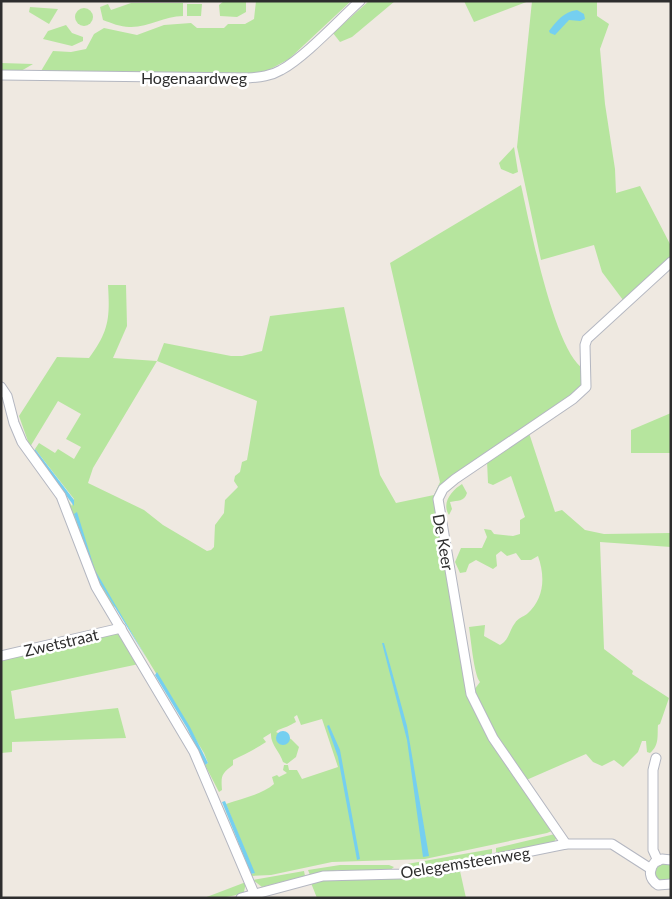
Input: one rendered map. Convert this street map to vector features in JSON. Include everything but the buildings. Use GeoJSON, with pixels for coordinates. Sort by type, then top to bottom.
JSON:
{"type":"FeatureCollection","features":[{"type":"Feature","properties":{"kind":"street","name":"Hogenaardweg"},"geometry":{"type":"LineString","coordinates":[[1,75],[248,78],[266,76],[282,70],[360,1]]}},
{"type":"Feature","properties":{"kind":"street","name":"De Keer"},"geometry":{"type":"LineString","coordinates":[[566,844],[493,738],[471,694],[438,499],[443,489],[455,479],[573,399],[586,387],[585,344],[587,339],[671,262]]}},
{"type":"Feature","properties":{"kind":"street"},"geometry":{"type":"LineString","coordinates":[[1,387],[7,396],[14,423],[22,442],[61,496],[96,587],[194,752],[255,896]]}},
{"type":"Feature","properties":{"kind":"street","name":"Zwetstraat"},"geometry":{"type":"LineString","coordinates":[[1,656],[121,628]]}},
{"type":"Feature","properties":{"kind":"street"},"geometry":{"type":"LineString","coordinates":[[656,758],[653,770],[653,850],[655,864],[651,876],[655,883],[670,888]]}},
{"type":"Feature","properties":{"kind":"street","name":"Oelegemsteenweg"},"geometry":{"type":"LineString","coordinates":[[241,898],[255,896],[323,876],[431,871],[566,844],[612,844],[629,854],[655,864]]}},
{"type":"Feature","properties":{"kind":"street"},"geometry":{"type":"LineString","coordinates":[[655,864],[671,860]]}},
{"type":"Feature","properties":{"kind":"green space"},"geometry":{"type":"Polygon","coordinates":[[[224,1],[246,1],[246,12],[237,17],[220,16],[219,5],[224,1]]]}},
{"type":"Feature","properties":{"kind":"green space"},"geometry":{"type":"Polygon","coordinates":[[[256,1],[351,1],[289,59],[263,73],[41,71],[53,51],[71,52],[86,49],[94,34],[104,28],[137,35],[164,25],[191,23],[197,28],[224,28],[228,24],[245,24],[254,19],[256,1]]]}},
{"type":"Feature","properties":{"kind":"green space"},"geometry":{"type":"Polygon","coordinates":[[[369,1],[395,1],[352,37],[340,42],[333,33],[369,1]]]}},
{"type":"Feature","properties":{"kind":"green space"},"geometry":{"type":"Polygon","coordinates":[[[464,1],[529,1],[474,22],[464,1]]]}},
{"type":"Feature","properties":{"kind":"green space"},"geometry":{"type":"Polygon","coordinates":[[[532,1],[597,1],[597,16],[609,24],[600,49],[605,104],[615,169],[616,193],[640,186],[671,246],[671,262],[626,304],[602,272],[594,245],[541,260],[517,147],[532,1]]]}},
{"type":"Feature","properties":{"kind":"green space"},"geometry":{"type":"Polygon","coordinates":[[[131,3],[183,3],[183,16],[136,27],[116,25],[103,20],[100,7],[108,4],[111,10],[131,3]]]}},
{"type":"Feature","properties":{"kind":"green space"},"geometry":{"type":"Polygon","coordinates":[[[187,4],[202,4],[201,16],[187,16],[187,4]]]}},
{"type":"Feature","properties":{"kind":"green space"},"geometry":{"type":"Polygon","coordinates":[[[30,7],[58,9],[49,24],[29,12],[30,7]]]}},
{"type":"Feature","properties":{"kind":"green space"},"geometry":{"type":"Polygon","coordinates":[[[80,8],[88,8],[93,13],[91,24],[80,26],[75,21],[75,13],[80,8]]]}},
{"type":"Feature","properties":{"kind":"green space"},"geometry":{"type":"Polygon","coordinates":[[[66,25],[72,33],[83,37],[83,41],[72,46],[43,39],[48,31],[66,25]]]}},
{"type":"Feature","properties":{"kind":"green space"},"geometry":{"type":"Polygon","coordinates":[[[1,63],[33,64],[21,71],[1,71],[1,63]]]}},
{"type":"Feature","properties":{"kind":"green space"},"geometry":{"type":"Polygon","coordinates":[[[514,147],[518,172],[513,174],[501,169],[499,163],[514,147]]]}},
{"type":"Feature","properties":{"kind":"green space"},"geometry":{"type":"Polygon","coordinates":[[[521,185],[553,314],[573,358],[584,369],[584,382],[579,391],[437,494],[474,690],[480,682],[474,665],[469,627],[485,625],[484,636],[500,645],[503,643],[516,621],[527,614],[537,601],[542,586],[542,571],[538,556],[531,560],[521,560],[516,553],[507,556],[501,551],[496,555],[497,566],[493,569],[476,560],[469,564],[466,572],[460,573],[455,562],[461,548],[482,548],[487,537],[484,529],[491,530],[494,534],[513,536],[520,534],[520,520],[525,517],[511,476],[493,485],[488,483],[487,461],[529,433],[555,512],[562,510],[585,530],[604,534],[671,533],[671,547],[600,542],[604,649],[633,671],[632,674],[669,698],[658,725],[657,743],[650,753],[647,752],[646,741],[642,741],[638,752],[623,767],[614,760],[602,766],[593,762],[586,754],[524,781],[554,830],[547,833],[425,859],[332,862],[271,875],[251,876],[222,802],[249,870],[251,874],[254,873],[226,804],[258,794],[269,788],[274,784],[272,777],[277,775],[279,777],[287,773],[283,770],[284,765],[288,765],[289,770],[297,770],[302,779],[338,767],[322,719],[301,725],[297,715],[294,717],[296,722],[276,732],[291,739],[299,747],[296,757],[287,764],[283,762],[271,737],[271,733],[263,738],[266,742],[233,760],[233,765],[223,776],[222,790],[219,792],[205,765],[208,763],[204,753],[116,607],[105,604],[73,514],[56,483],[72,506],[74,499],[35,449],[39,443],[55,453],[58,449],[74,459],[81,447],[66,439],[81,414],[58,401],[30,447],[19,416],[57,357],[89,358],[96,348],[107,324],[109,307],[108,285],[126,285],[127,326],[113,358],[157,361],[164,343],[231,356],[242,356],[262,351],[270,316],[344,307],[380,475],[396,503],[434,495],[440,482],[390,263],[521,185]],[[157,361],[93,468],[88,483],[144,510],[163,525],[207,551],[211,550],[214,547],[215,525],[224,513],[225,500],[238,487],[234,481],[235,476],[240,472],[242,462],[247,460],[257,401],[157,361]]]}},
{"type":"Feature","properties":{"kind":"green space"},"geometry":{"type":"Polygon","coordinates":[[[671,413],[671,453],[631,453],[631,430],[671,413]]]}},
{"type":"Feature","properties":{"kind":"green space"},"geometry":{"type":"Polygon","coordinates":[[[462,484],[467,493],[466,496],[458,501],[450,502],[452,509],[449,515],[446,506],[449,497],[462,484]]]}},
{"type":"Feature","properties":{"kind":"green space"},"geometry":{"type":"Polygon","coordinates":[[[118,632],[139,664],[11,691],[15,719],[118,708],[126,738],[12,742],[12,752],[1,753],[1,660],[118,632]]]}},
{"type":"Feature","properties":{"kind":"green space"},"geometry":{"type":"Polygon","coordinates":[[[555,834],[557,837],[554,842],[496,853],[496,848],[555,834]]]}},
{"type":"Feature","properties":{"kind":"green space"},"geometry":{"type":"Polygon","coordinates":[[[492,849],[492,854],[413,869],[407,864],[492,849]]]}},
{"type":"Feature","properties":{"kind":"green space"},"geometry":{"type":"Polygon","coordinates":[[[662,863],[671,864],[671,882],[661,883],[656,878],[656,868],[662,863]]]}},
{"type":"Feature","properties":{"kind":"green space"},"geometry":{"type":"Polygon","coordinates":[[[340,865],[389,865],[394,867],[389,871],[339,870],[310,875],[308,870],[340,865]]]}},
{"type":"Feature","properties":{"kind":"green space"},"geometry":{"type":"Polygon","coordinates":[[[304,871],[305,876],[262,887],[253,880],[304,871]]]}},
{"type":"Feature","properties":{"kind":"green space"},"geometry":{"type":"Polygon","coordinates":[[[460,871],[466,898],[317,898],[311,883],[334,879],[419,877],[460,871]]]}},
{"type":"Feature","properties":{"kind":"green space"},"geometry":{"type":"Polygon","coordinates":[[[246,882],[244,892],[239,894],[204,898],[246,882]]]}},
{"type":"Feature","properties":{"kind":"water"},"geometry":{"type":"Polygon","coordinates":[[[577,10],[584,14],[585,19],[580,21],[569,20],[555,35],[550,33],[549,31],[561,18],[577,10]]]}},
{"type":"Feature","properties":{"kind":"water"},"geometry":{"type":"Polygon","coordinates":[[[35,449],[74,500],[74,506],[34,452],[35,449]]]}},
{"type":"Feature","properties":{"kind":"water"},"geometry":{"type":"Polygon","coordinates":[[[77,512],[95,570],[147,659],[97,578],[74,514],[77,512]]]}},
{"type":"Feature","properties":{"kind":"water"},"geometry":{"type":"Polygon","coordinates":[[[382,643],[384,643],[407,726],[429,856],[423,857],[407,740],[382,643]]]}},
{"type":"Feature","properties":{"kind":"water"},"geometry":{"type":"Polygon","coordinates":[[[157,672],[190,727],[208,763],[205,765],[187,728],[155,675],[157,672]]]}},
{"type":"Feature","properties":{"kind":"water"},"geometry":{"type":"Polygon","coordinates":[[[329,725],[340,750],[360,859],[357,860],[338,757],[327,726],[329,725]]]}},
{"type":"Feature","properties":{"kind":"water"},"geometry":{"type":"Polygon","coordinates":[[[280,731],[286,731],[290,738],[286,745],[280,745],[276,741],[276,735],[280,731]]]}},
{"type":"Feature","properties":{"kind":"water"},"geometry":{"type":"Polygon","coordinates":[[[225,801],[255,873],[251,874],[222,802],[225,801]]]}}]}
